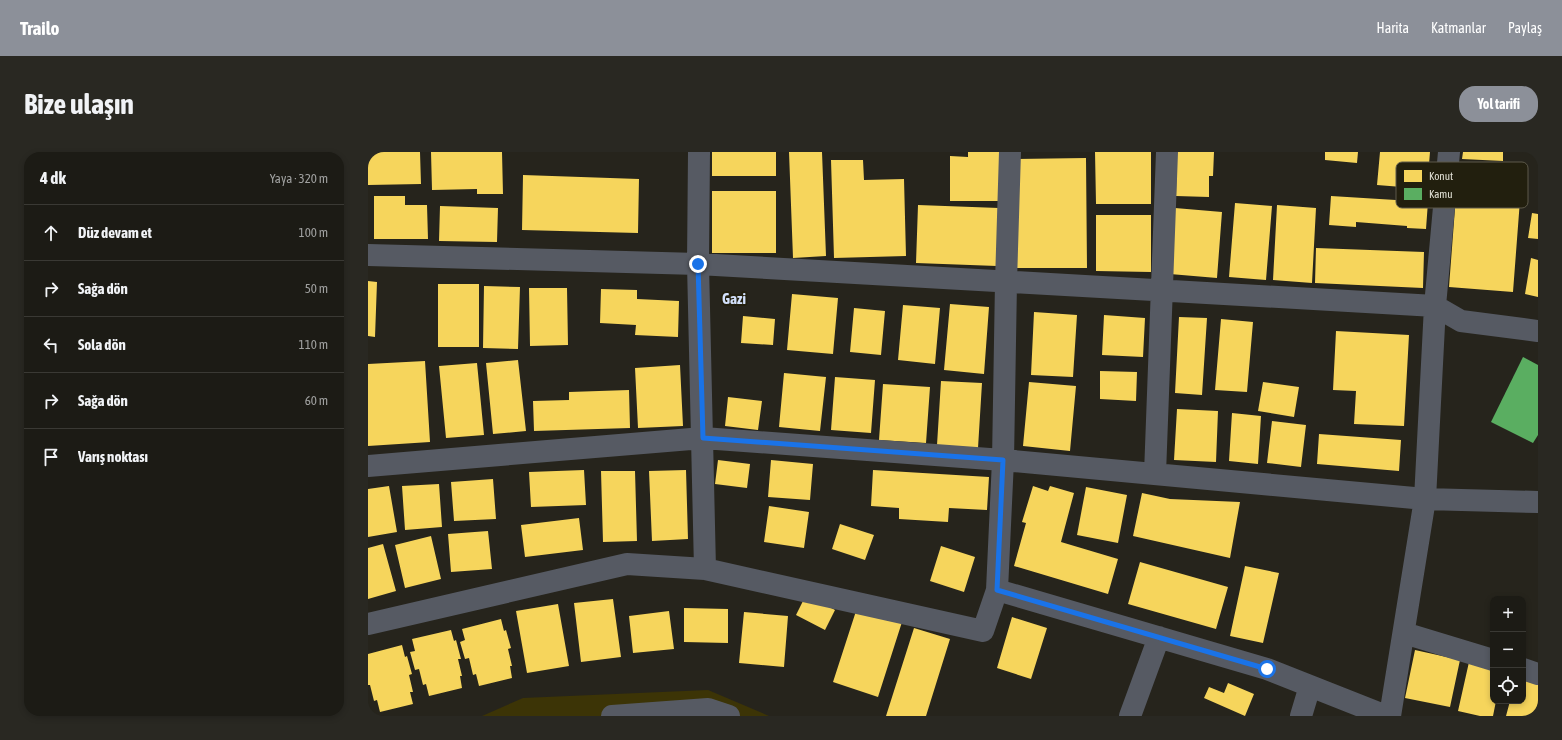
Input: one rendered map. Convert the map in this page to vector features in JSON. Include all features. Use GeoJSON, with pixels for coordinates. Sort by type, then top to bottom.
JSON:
{"type":"FeatureCollection","features":[{"type":"Feature","properties":{"kind":"street"},"geometry":{"type":"LineString","coordinates":[[699,152],[698,264],[705,569]]}},
{"type":"Feature","properties":{"kind":"street"},"geometry":{"type":"LineString","coordinates":[[368,624],[627,564],[705,569],[983,631],[997,590],[1003,460],[1010,152]]}},
{"type":"Feature","properties":{"kind":"street"},"geometry":{"type":"LineString","coordinates":[[1155,474],[1167,152]]}},
{"type":"Feature","properties":{"kind":"street"},"geometry":{"type":"LineString","coordinates":[[1448,162],[1449,152]]}},
{"type":"Feature","properties":{"kind":"street"},"geometry":{"type":"LineString","coordinates":[[1390,716],[1425,499],[1435,306],[1444,208]]}},
{"type":"Feature","properties":{"kind":"street"},"geometry":{"type":"LineString","coordinates":[[368,255],[698,264],[1435,306],[1461,321],[1538,331]]}},
{"type":"Feature","properties":{"kind":"street"},"geometry":{"type":"LineString","coordinates":[[368,466],[703,438],[1003,460],[1425,499],[1538,502]]}},
{"type":"Feature","properties":{"kind":"street"},"geometry":{"type":"LineString","coordinates":[[997,590],[1267,669],[1386,716]]}},
{"type":"Feature","properties":{"kind":"street"},"geometry":{"type":"LineString","coordinates":[[1404,632],[1490,659]]}},
{"type":"Feature","properties":{"kind":"street"},"geometry":{"type":"LineString","coordinates":[[1130,716],[1159,637]]}},
{"type":"Feature","properties":{"kind":"street"},"geometry":{"type":"LineString","coordinates":[[1526,670],[1538,674]]}},
{"type":"Feature","properties":{"kind":"street"},"geometry":{"type":"LineString","coordinates":[[1301,716],[1310,686]]}},
{"type":"Feature","properties":{"kind":"street"},"geometry":{"type":"LineString","coordinates":[[612,716],[708,709],[729,716]]}},
{"type":"Feature","properties":{"kind":"shaded area"},"geometry":{"type":"Polygon","coordinates":[[[708,690],[769,716],[482,716],[523,698],[708,690]]]}},
{"type":"Feature","properties":{"kind":"building: Konut"},"geometry":{"type":"Polygon","coordinates":[[[368,152],[420,152],[421,184],[368,185],[368,152]]]}},
{"type":"Feature","properties":{"kind":"building: Konut"},"geometry":{"type":"Polygon","coordinates":[[[431,152],[502,152],[503,194],[477,194],[477,189],[432,190],[431,152]]]}},
{"type":"Feature","properties":{"kind":"building: Konut"},"geometry":{"type":"Polygon","coordinates":[[[712,152],[776,152],[776,176],[712,176],[712,152]]]}},
{"type":"Feature","properties":{"kind":"building: Konut"},"geometry":{"type":"Polygon","coordinates":[[[789,152],[822,152],[826,256],[793,258],[789,152]]]}},
{"type":"Feature","properties":{"kind":"building: Konut"},"geometry":{"type":"Polygon","coordinates":[[[968,152],[1002,152],[1002,201],[950,201],[950,156],[968,157],[968,152]]]}},
{"type":"Feature","properties":{"kind":"building: Konut"},"geometry":{"type":"Polygon","coordinates":[[[1095,152],[1151,152],[1151,204],[1096,204],[1095,152]]]}},
{"type":"Feature","properties":{"kind":"building: Konut"},"geometry":{"type":"Polygon","coordinates":[[[1177,152],[1214,152],[1213,176],[1209,176],[1209,197],[1176,196],[1177,152]]]}},
{"type":"Feature","properties":{"kind":"building: Konut"},"geometry":{"type":"Polygon","coordinates":[[[1325,152],[1358,152],[1357,163],[1325,160],[1325,152]]]}},
{"type":"Feature","properties":{"kind":"building: Konut"},"geometry":{"type":"Polygon","coordinates":[[[1380,152],[1430,152],[1429,162],[1396,162],[1396,187],[1377,185],[1380,152]]]}},
{"type":"Feature","properties":{"kind":"building: Konut"},"geometry":{"type":"Polygon","coordinates":[[[1463,152],[1503,152],[1503,161],[1462,159],[1463,152]]]}},
{"type":"Feature","properties":{"kind":"building: Konut"},"geometry":{"type":"Polygon","coordinates":[[[1086,158],[1087,268],[1016,268],[1016,159],[1086,158]]]}},
{"type":"Feature","properties":{"kind":"building: Konut"},"geometry":{"type":"Polygon","coordinates":[[[831,160],[863,160],[864,180],[904,179],[906,256],[834,258],[831,160]]]}},
{"type":"Feature","properties":{"kind":"building: Konut"},"geometry":{"type":"Polygon","coordinates":[[[523,175],[639,179],[638,233],[522,230],[523,175]]]}},
{"type":"Feature","properties":{"kind":"building: Konut"},"geometry":{"type":"Polygon","coordinates":[[[712,191],[776,191],[776,253],[712,253],[712,191]]]}},
{"type":"Feature","properties":{"kind":"building: Konut"},"geometry":{"type":"Polygon","coordinates":[[[374,196],[405,196],[405,205],[427,205],[428,239],[374,239],[374,196]]]}},
{"type":"Feature","properties":{"kind":"building: Konut"},"geometry":{"type":"Polygon","coordinates":[[[1331,196],[1396,200],[1396,208],[1428,208],[1426,229],[1356,222],[1356,227],[1329,225],[1331,196]]]}},
{"type":"Feature","properties":{"kind":"building: Konut"},"geometry":{"type":"Polygon","coordinates":[[[1235,203],[1272,206],[1266,280],[1229,277],[1235,203]]]}},
{"type":"Feature","properties":{"kind":"building: Konut"},"geometry":{"type":"Polygon","coordinates":[[[918,205],[999,208],[997,266],[916,263],[918,205]]]}},
{"type":"Feature","properties":{"kind":"building: Konut"},"geometry":{"type":"Polygon","coordinates":[[[1277,205],[1316,208],[1312,283],[1273,280],[1277,205]]]}},
{"type":"Feature","properties":{"kind":"building: Konut"},"geometry":{"type":"Polygon","coordinates":[[[440,206],[498,208],[497,242],[439,241],[440,206]]]}},
{"type":"Feature","properties":{"kind":"building: Konut"},"geometry":{"type":"Polygon","coordinates":[[[1175,208],[1222,212],[1217,278],[1170,274],[1175,208]]]}},
{"type":"Feature","properties":{"kind":"building: Konut"},"geometry":{"type":"Polygon","coordinates":[[[1455,208],[1519,208],[1513,292],[1449,287],[1455,208]]]}},
{"type":"Feature","properties":{"kind":"building: Konut"},"geometry":{"type":"Polygon","coordinates":[[[1532,213],[1538,214],[1538,239],[1528,238],[1532,213]]]}},
{"type":"Feature","properties":{"kind":"building: Konut"},"geometry":{"type":"Polygon","coordinates":[[[1096,215],[1151,215],[1151,272],[1096,271],[1096,215]]]}},
{"type":"Feature","properties":{"kind":"building: Konut"},"geometry":{"type":"Polygon","coordinates":[[[1316,248],[1424,252],[1423,288],[1315,283],[1316,248]]]}},
{"type":"Feature","properties":{"kind":"building: Konut"},"geometry":{"type":"Polygon","coordinates":[[[1531,258],[1538,260],[1538,297],[1525,294],[1531,258]]]}},
{"type":"Feature","properties":{"kind":"building: Konut"},"geometry":{"type":"Polygon","coordinates":[[[368,281],[377,282],[375,337],[368,336],[368,281]]]}},
{"type":"Feature","properties":{"kind":"building: Konut"},"geometry":{"type":"Polygon","coordinates":[[[438,284],[479,284],[479,347],[438,347],[438,284]]]}},
{"type":"Feature","properties":{"kind":"building: Konut"},"geometry":{"type":"Polygon","coordinates":[[[484,286],[520,287],[518,349],[483,348],[484,286]]]}},
{"type":"Feature","properties":{"kind":"building: Konut"},"geometry":{"type":"Polygon","coordinates":[[[529,288],[567,288],[568,345],[530,346],[529,288]]]}},
{"type":"Feature","properties":{"kind":"building: Konut"},"geometry":{"type":"Polygon","coordinates":[[[601,289],[637,290],[637,299],[679,301],[678,337],[635,335],[636,325],[600,323],[601,289]]]}},
{"type":"Feature","properties":{"kind":"building: Konut"},"geometry":{"type":"Polygon","coordinates":[[[792,294],[838,298],[833,354],[787,350],[792,294]]]}},
{"type":"Feature","properties":{"kind":"building: Konut"},"geometry":{"type":"Polygon","coordinates":[[[950,304],[989,307],[984,374],[944,370],[950,304]]]}},
{"type":"Feature","properties":{"kind":"building: Konut"},"geometry":{"type":"Polygon","coordinates":[[[903,305],[940,308],[935,364],[898,360],[903,305]]]}},
{"type":"Feature","properties":{"kind":"building: Konut"},"geometry":{"type":"Polygon","coordinates":[[[854,308],[885,311],[881,355],[850,352],[854,308]]]}},
{"type":"Feature","properties":{"kind":"building: Konut"},"geometry":{"type":"Polygon","coordinates":[[[1034,312],[1077,315],[1073,377],[1031,375],[1034,312]]]}},
{"type":"Feature","properties":{"kind":"building: Konut"},"geometry":{"type":"Polygon","coordinates":[[[1104,315],[1145,318],[1143,357],[1102,355],[1104,315]]]}},
{"type":"Feature","properties":{"kind":"building: Konut"},"geometry":{"type":"Polygon","coordinates":[[[743,316],[775,319],[773,345],[741,343],[743,316]]]}},
{"type":"Feature","properties":{"kind":"building: Konut"},"geometry":{"type":"Polygon","coordinates":[[[1179,317],[1207,318],[1202,395],[1175,393],[1179,317]]]}},
{"type":"Feature","properties":{"kind":"building: Konut"},"geometry":{"type":"Polygon","coordinates":[[[1221,319],[1253,322],[1247,392],[1215,390],[1221,319]]]}},
{"type":"Feature","properties":{"kind":"building: Konut"},"geometry":{"type":"Polygon","coordinates":[[[1336,331],[1409,335],[1404,426],[1354,424],[1356,391],[1333,390],[1336,331]]]}},
{"type":"Feature","properties":{"kind":"building: Konut"},"geometry":{"type":"Polygon","coordinates":[[[518,360],[526,431],[493,434],[486,363],[518,360]]]}},
{"type":"Feature","properties":{"kind":"building: Konut"},"geometry":{"type":"Polygon","coordinates":[[[425,361],[430,442],[368,446],[368,364],[425,361]]]}},
{"type":"Feature","properties":{"kind":"building: Konut"},"geometry":{"type":"Polygon","coordinates":[[[477,363],[484,435],[446,438],[439,366],[477,363]]]}},
{"type":"Feature","properties":{"kind":"building: Konut"},"geometry":{"type":"Polygon","coordinates":[[[680,365],[683,426],[638,428],[635,368],[680,365]]]}},
{"type":"Feature","properties":{"kind":"building: Konut"},"geometry":{"type":"Polygon","coordinates":[[[1100,371],[1137,372],[1136,401],[1100,399],[1100,371]]]}},
{"type":"Feature","properties":{"kind":"building: Konut"},"geometry":{"type":"Polygon","coordinates":[[[784,373],[826,377],[820,431],[779,427],[784,373]]]}},
{"type":"Feature","properties":{"kind":"building: Konut"},"geometry":{"type":"Polygon","coordinates":[[[835,377],[875,380],[871,433],[831,430],[835,377]]]}},
{"type":"Feature","properties":{"kind":"building: Konut"},"geometry":{"type":"Polygon","coordinates":[[[941,381],[982,383],[978,448],[937,445],[941,381]]]}},
{"type":"Feature","properties":{"kind":"building: Konut"},"geometry":{"type":"Polygon","coordinates":[[[1029,382],[1076,386],[1070,451],[1023,446],[1029,382]]]}},
{"type":"Feature","properties":{"kind":"building: Konut"},"geometry":{"type":"Polygon","coordinates":[[[1263,382],[1299,387],[1294,417],[1258,411],[1263,382]]]}},
{"type":"Feature","properties":{"kind":"building: Konut"},"geometry":{"type":"Polygon","coordinates":[[[883,384],[930,387],[926,443],[879,440],[883,384]]]}},
{"type":"Feature","properties":{"kind":"building: Konut"},"geometry":{"type":"Polygon","coordinates":[[[629,390],[630,428],[534,431],[533,401],[569,400],[569,392],[629,390]]]}},
{"type":"Feature","properties":{"kind":"building: Konut"},"geometry":{"type":"Polygon","coordinates":[[[728,397],[762,401],[758,430],[725,426],[728,397]]]}},
{"type":"Feature","properties":{"kind":"building: Konut"},"geometry":{"type":"Polygon","coordinates":[[[1177,409],[1218,411],[1216,462],[1174,460],[1177,409]]]}},
{"type":"Feature","properties":{"kind":"building: Konut"},"geometry":{"type":"Polygon","coordinates":[[[1232,413],[1261,416],[1258,464],[1229,461],[1232,413]]]}},
{"type":"Feature","properties":{"kind":"building: Konut"},"geometry":{"type":"Polygon","coordinates":[[[1272,421],[1306,425],[1301,467],[1267,463],[1272,421]]]}},
{"type":"Feature","properties":{"kind":"building: Konut"},"geometry":{"type":"Polygon","coordinates":[[[1319,434],[1401,440],[1399,471],[1317,464],[1319,434]]]}},
{"type":"Feature","properties":{"kind":"building: Konut"},"geometry":{"type":"Polygon","coordinates":[[[718,460],[750,464],[747,488],[715,484],[718,460]]]}},
{"type":"Feature","properties":{"kind":"building: Konut"},"geometry":{"type":"Polygon","coordinates":[[[771,460],[813,464],[810,500],[768,497],[771,460]]]}},
{"type":"Feature","properties":{"kind":"building: Konut"},"geometry":{"type":"Polygon","coordinates":[[[584,470],[586,505],[531,507],[529,472],[584,470]]]}},
{"type":"Feature","properties":{"kind":"building: Konut"},"geometry":{"type":"Polygon","coordinates":[[[686,470],[688,539],[652,541],[649,471],[686,470]]]}},
{"type":"Feature","properties":{"kind":"building: Konut"},"geometry":{"type":"Polygon","coordinates":[[[873,470],[989,477],[987,510],[949,508],[948,522],[899,519],[899,508],[871,506],[873,470]]]}},
{"type":"Feature","properties":{"kind":"building: Konut"},"geometry":{"type":"Polygon","coordinates":[[[601,471],[635,471],[637,541],[603,542],[601,471]]]}},
{"type":"Feature","properties":{"kind":"building: Konut"},"geometry":{"type":"Polygon","coordinates":[[[493,479],[496,519],[454,521],[451,482],[493,479]]]}},
{"type":"Feature","properties":{"kind":"building: Konut"},"geometry":{"type":"Polygon","coordinates":[[[439,484],[442,527],[405,530],[402,486],[439,484]]]}},
{"type":"Feature","properties":{"kind":"building: Konut"},"geometry":{"type":"Polygon","coordinates":[[[389,486],[397,532],[368,537],[368,489],[389,486]]]}},
{"type":"Feature","properties":{"kind":"building: Konut"},"geometry":{"type":"Polygon","coordinates":[[[1033,486],[1048,491],[1050,486],[1074,493],[1061,542],[1118,559],[1108,594],[1014,566],[1026,523],[1022,522],[1033,486]]]}},
{"type":"Feature","properties":{"kind":"building: Konut"},"geometry":{"type":"Polygon","coordinates":[[[1086,487],[1127,495],[1118,543],[1077,535],[1086,487]]]}},
{"type":"Feature","properties":{"kind":"building: Konut"},"geometry":{"type":"Polygon","coordinates":[[[1142,493],[1170,499],[1240,502],[1230,558],[1133,536],[1142,493]]]}},
{"type":"Feature","properties":{"kind":"building: Konut"},"geometry":{"type":"Polygon","coordinates":[[[769,506],[809,512],[804,548],[764,542],[769,506]]]}},
{"type":"Feature","properties":{"kind":"building: Konut"},"geometry":{"type":"Polygon","coordinates":[[[579,518],[583,550],[525,557],[521,525],[579,518]]]}},
{"type":"Feature","properties":{"kind":"building: Konut"},"geometry":{"type":"Polygon","coordinates":[[[840,524],[874,535],[865,560],[832,549],[840,524]]]}},
{"type":"Feature","properties":{"kind":"building: Konut"},"geometry":{"type":"Polygon","coordinates":[[[488,531],[492,569],[451,572],[448,534],[488,531]]]}},
{"type":"Feature","properties":{"kind":"building: Konut"},"geometry":{"type":"Polygon","coordinates":[[[431,536],[441,579],[405,588],[395,545],[431,536]]]}},
{"type":"Feature","properties":{"kind":"building: Konut"},"geometry":{"type":"Polygon","coordinates":[[[383,544],[396,591],[368,599],[368,548],[383,544]]]}},
{"type":"Feature","properties":{"kind":"building: Konut"},"geometry":{"type":"Polygon","coordinates":[[[941,546],[975,557],[964,592],[930,581],[941,546]]]}},
{"type":"Feature","properties":{"kind":"building: Konut"},"geometry":{"type":"Polygon","coordinates":[[[1140,562],[1228,587],[1216,629],[1128,604],[1140,562]]]}},
{"type":"Feature","properties":{"kind":"building: Konut"},"geometry":{"type":"Polygon","coordinates":[[[1245,566],[1279,573],[1263,643],[1230,636],[1245,566]]]}},
{"type":"Feature","properties":{"kind":"building: Konut"},"geometry":{"type":"Polygon","coordinates":[[[806,595],[835,610],[825,630],[796,615],[806,595]]]}},
{"type":"Feature","properties":{"kind":"building: Konut"},"geometry":{"type":"Polygon","coordinates":[[[613,599],[621,657],[581,662],[574,603],[613,599]]]}},
{"type":"Feature","properties":{"kind":"building: Konut"},"geometry":{"type":"Polygon","coordinates":[[[558,604],[569,666],[527,673],[516,611],[558,604]]]}},
{"type":"Feature","properties":{"kind":"building: Konut"},"geometry":{"type":"Polygon","coordinates":[[[684,608],[728,609],[728,643],[684,642],[684,608]]]}},
{"type":"Feature","properties":{"kind":"building: Konut"},"geometry":{"type":"Polygon","coordinates":[[[857,608],[902,622],[878,697],[833,682],[857,608]]]}},
{"type":"Feature","properties":{"kind":"building: Konut"},"geometry":{"type":"Polygon","coordinates":[[[669,611],[674,649],[633,653],[629,616],[669,611]]]}},
{"type":"Feature","properties":{"kind":"building: Konut"},"geometry":{"type":"Polygon","coordinates":[[[744,612],[788,616],[784,667],[739,663],[744,612]]]}},
{"type":"Feature","properties":{"kind":"building: Konut"},"geometry":{"type":"Polygon","coordinates":[[[1012,617],[1047,628],[1031,679],[997,668],[1012,617]]]}},
{"type":"Feature","properties":{"kind":"building: Konut"},"geometry":{"type":"Polygon","coordinates":[[[501,619],[511,648],[508,649],[512,666],[510,666],[512,678],[479,686],[476,674],[473,675],[469,658],[465,659],[460,642],[465,640],[462,629],[501,619]]]}},
{"type":"Feature","properties":{"kind":"building: Konut"},"geometry":{"type":"Polygon","coordinates":[[[914,628],[950,639],[926,716],[886,716],[914,628]]]}},
{"type":"Feature","properties":{"kind":"building: Konut"},"geometry":{"type":"Polygon","coordinates":[[[451,630],[454,641],[456,640],[461,659],[458,659],[462,676],[460,676],[462,688],[429,696],[426,684],[423,685],[419,669],[415,670],[410,652],[415,651],[412,639],[451,630]]]}},
{"type":"Feature","properties":{"kind":"building: Konut"},"geometry":{"type":"Polygon","coordinates":[[[402,645],[412,674],[409,675],[413,692],[410,692],[413,704],[380,712],[377,700],[374,701],[370,685],[368,685],[368,654],[402,645]]]}},
{"type":"Feature","properties":{"kind":"building: Konut"},"geometry":{"type":"Polygon","coordinates":[[[1415,650],[1460,660],[1450,707],[1405,698],[1415,650]]]}},
{"type":"Feature","properties":{"kind":"building: Konut"},"geometry":{"type":"Polygon","coordinates":[[[1469,662],[1490,666],[1490,704],[1495,704],[1493,716],[1480,716],[1458,711],[1469,662]]]}},
{"type":"Feature","properties":{"kind":"building: Konut"},"geometry":{"type":"Polygon","coordinates":[[[1526,678],[1538,681],[1538,716],[1506,716],[1509,704],[1526,704],[1526,678]]]}},
{"type":"Feature","properties":{"kind":"building: Konut"},"geometry":{"type":"Polygon","coordinates":[[[1228,683],[1254,694],[1245,716],[1204,698],[1209,687],[1224,693],[1228,683]]]}},
{"type":"Feature","properties":{"kind":"building: Kamu"},"geometry":{"type":"Polygon","coordinates":[[[1523,357],[1538,365],[1538,435],[1533,443],[1491,422],[1523,357]]]}},
{"type":"Feature","properties":{"kind":"district","name":"Gazi"},"geometry":{"type":"Point","coordinates":[734,299]}},
{"type":"Feature","properties":{"kind":"route"},"geometry":{"type":"LineString","coordinates":[[698,264],[703,438],[1003,460],[997,590],[1267,669]]}}]}
